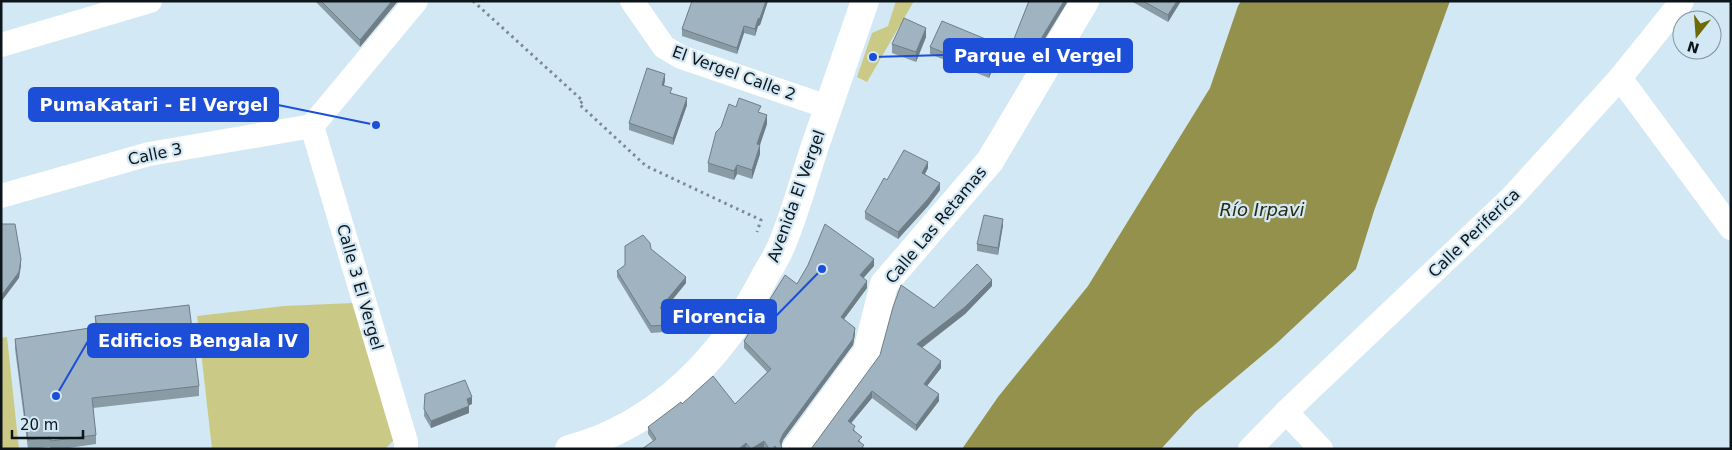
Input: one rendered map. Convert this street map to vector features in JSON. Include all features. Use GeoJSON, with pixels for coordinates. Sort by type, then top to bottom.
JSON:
{"type":"FeatureCollection","features":[{"type":"Feature","properties":{"kind":"main road","name":"Avenida El Vergel"},"geometry":{"type":"LineString","coordinates":[[569,449],[592,443],[631,424],[655,409],[678,392],[715,355],[736,328],[754,299],[782,245],[865,1]]}},
{"type":"Feature","properties":{"kind":"main road","name":"Calle Las Retamas"},"geometry":{"type":"LineString","coordinates":[[796,449],[867,352],[884,284],[990,161],[1085,1]]}},
{"type":"Feature","properties":{"kind":"street"},"geometry":{"type":"LineString","coordinates":[[1,45],[150,1]]}},
{"type":"Feature","properties":{"kind":"street"},"geometry":{"type":"LineString","coordinates":[[312,126],[416,1]]}},
{"type":"Feature","properties":{"kind":"street","name":"El Vergel Calle 2"},"geometry":{"type":"LineString","coordinates":[[632,1],[664,47],[681,57],[828,108]]}},
{"type":"Feature","properties":{"kind":"street","name":"Calle Periferica"},"geometry":{"type":"LineString","coordinates":[[1250,449],[1286,412],[1512,198],[1620,78],[1682,1]]}},
{"type":"Feature","properties":{"kind":"street"},"geometry":{"type":"LineString","coordinates":[[1620,78],[1731,228]]}},
{"type":"Feature","properties":{"kind":"street","name":"Calle 3"},"geometry":{"type":"LineString","coordinates":[[1,196],[149,154],[312,126]]}},
{"type":"Feature","properties":{"kind":"street","name":"Calle 3 El Vergel"},"geometry":{"type":"LineString","coordinates":[[312,126],[403,433],[406,449]]}},
{"type":"Feature","properties":{"kind":"street"},"geometry":{"type":"LineString","coordinates":[[1286,412],[1321,449]]}},
{"type":"Feature","properties":{"kind":"path"},"geometry":{"type":"LineString","coordinates":[[473,1],[583,101],[580,104],[646,166],[761,220],[756,234],[763,238]]}},
{"type":"Feature","properties":{"kind":"shaded area"},"geometry":{"type":"Polygon","coordinates":[[[896,1],[914,1],[867,82],[857,77],[872,33],[888,26],[896,1]]]}},
{"type":"Feature","properties":{"kind":"shaded area"},"geometry":{"type":"Polygon","coordinates":[[[353,303],[394,440],[385,449],[212,449],[197,316],[284,306],[353,303]]]}},
{"type":"Feature","properties":{"kind":"shaded area"},"geometry":{"type":"Polygon","coordinates":[[[7,337],[19,449],[1,449],[1,338],[7,337]]]}},
{"type":"Feature","properties":{"kind":"water","name":"Río Irpavi"},"geometry":{"type":"Polygon","coordinates":[[[1241,1],[1450,1],[1374,211],[1356,269],[1277,343],[1195,412],[1161,449],[962,449],[998,397],[1088,286],[1210,88],[1241,1]]]}},
{"type":"Feature","properties":{"kind":"building"},"geometry":{"type":"Polygon","coordinates":[[[321,1],[392,1],[360,40],[321,1]]]}},
{"type":"Feature","properties":{"kind":"building"},"geometry":{"type":"Polygon","coordinates":[[[692,1],[766,1],[755,29],[744,26],[737,48],[682,29],[692,1]]]}},
{"type":"Feature","properties":{"kind":"building"},"geometry":{"type":"Polygon","coordinates":[[[1029,1],[1064,1],[1030,57],[1010,49],[1029,1]]]}},
{"type":"Feature","properties":{"kind":"building"},"geometry":{"type":"Polygon","coordinates":[[[1143,1],[1177,1],[1168,15],[1143,1]]]}},
{"type":"Feature","properties":{"kind":"building"},"geometry":{"type":"Polygon","coordinates":[[[904,18],[926,28],[916,52],[892,44],[904,18]]]}},
{"type":"Feature","properties":{"kind":"building"},"geometry":{"type":"Polygon","coordinates":[[[942,21],[1000,45],[989,71],[930,47],[942,21]]]}},
{"type":"Feature","properties":{"kind":"building"},"geometry":{"type":"Polygon","coordinates":[[[647,68],[665,74],[662,85],[672,88],[670,93],[687,98],[673,138],[629,123],[647,68]]]}},
{"type":"Feature","properties":{"kind":"building"},"geometry":{"type":"Polygon","coordinates":[[[739,98],[761,106],[758,112],[767,115],[757,144],[760,145],[752,170],[737,165],[734,171],[708,163],[716,132],[721,127],[729,104],[736,107],[739,98]]]}},
{"type":"Feature","properties":{"kind":"building"},"geometry":{"type":"Polygon","coordinates":[[[904,150],[928,162],[922,173],[940,183],[898,232],[865,212],[884,178],[887,180],[904,150]]]}},
{"type":"Feature","properties":{"kind":"building"},"geometry":{"type":"Polygon","coordinates":[[[984,215],[1003,219],[998,248],[977,244],[984,215]]]}},
{"type":"Feature","properties":{"kind":"building"},"geometry":{"type":"Polygon","coordinates":[[[1,224],[15,224],[21,259],[19,272],[1,296],[1,224]]]}},
{"type":"Feature","properties":{"kind":"building"},"geometry":{"type":"Polygon","coordinates":[[[825,224],[874,259],[860,275],[867,281],[841,317],[855,328],[853,339],[783,434],[780,441],[782,449],[777,449],[775,446],[773,449],[769,449],[764,441],[751,449],[746,443],[739,449],[642,449],[656,439],[648,427],[681,402],[682,404],[713,376],[735,404],[771,369],[744,341],[785,275],[797,284],[808,265],[825,224]]]}},
{"type":"Feature","properties":{"kind":"building"},"geometry":{"type":"Polygon","coordinates":[[[643,235],[650,243],[651,249],[686,277],[660,308],[670,312],[665,325],[651,326],[617,271],[625,265],[625,246],[643,235]]]}},
{"type":"Feature","properties":{"kind":"building"},"geometry":{"type":"Polygon","coordinates":[[[977,264],[992,280],[965,307],[917,344],[941,361],[924,384],[939,394],[916,425],[872,391],[848,421],[855,426],[853,430],[862,437],[858,441],[864,445],[861,449],[811,449],[880,355],[901,285],[934,308],[977,264]]]}},
{"type":"Feature","properties":{"kind":"building"},"geometry":{"type":"Polygon","coordinates":[[[189,305],[199,386],[92,398],[96,435],[51,441],[50,437],[28,440],[15,339],[97,327],[95,316],[189,305]]]}},
{"type":"Feature","properties":{"kind":"building"},"geometry":{"type":"Polygon","coordinates":[[[465,380],[472,397],[467,399],[469,406],[431,421],[424,409],[425,394],[465,380]]]}},
{"type":"Feature","properties":{"kind":"place","name":"Parque el Vergel"},"geometry":{"type":"Point","coordinates":[873,57]}},
{"type":"Feature","properties":{"kind":"place","name":"PumaKatari - El Vergel"},"geometry":{"type":"Point","coordinates":[376,125]}},
{"type":"Feature","properties":{"kind":"place","name":"Florencia"},"geometry":{"type":"Point","coordinates":[822,269]}},
{"type":"Feature","properties":{"kind":"place","name":"Edificios Bengala IV"},"geometry":{"type":"Point","coordinates":[56,396]}}]}
